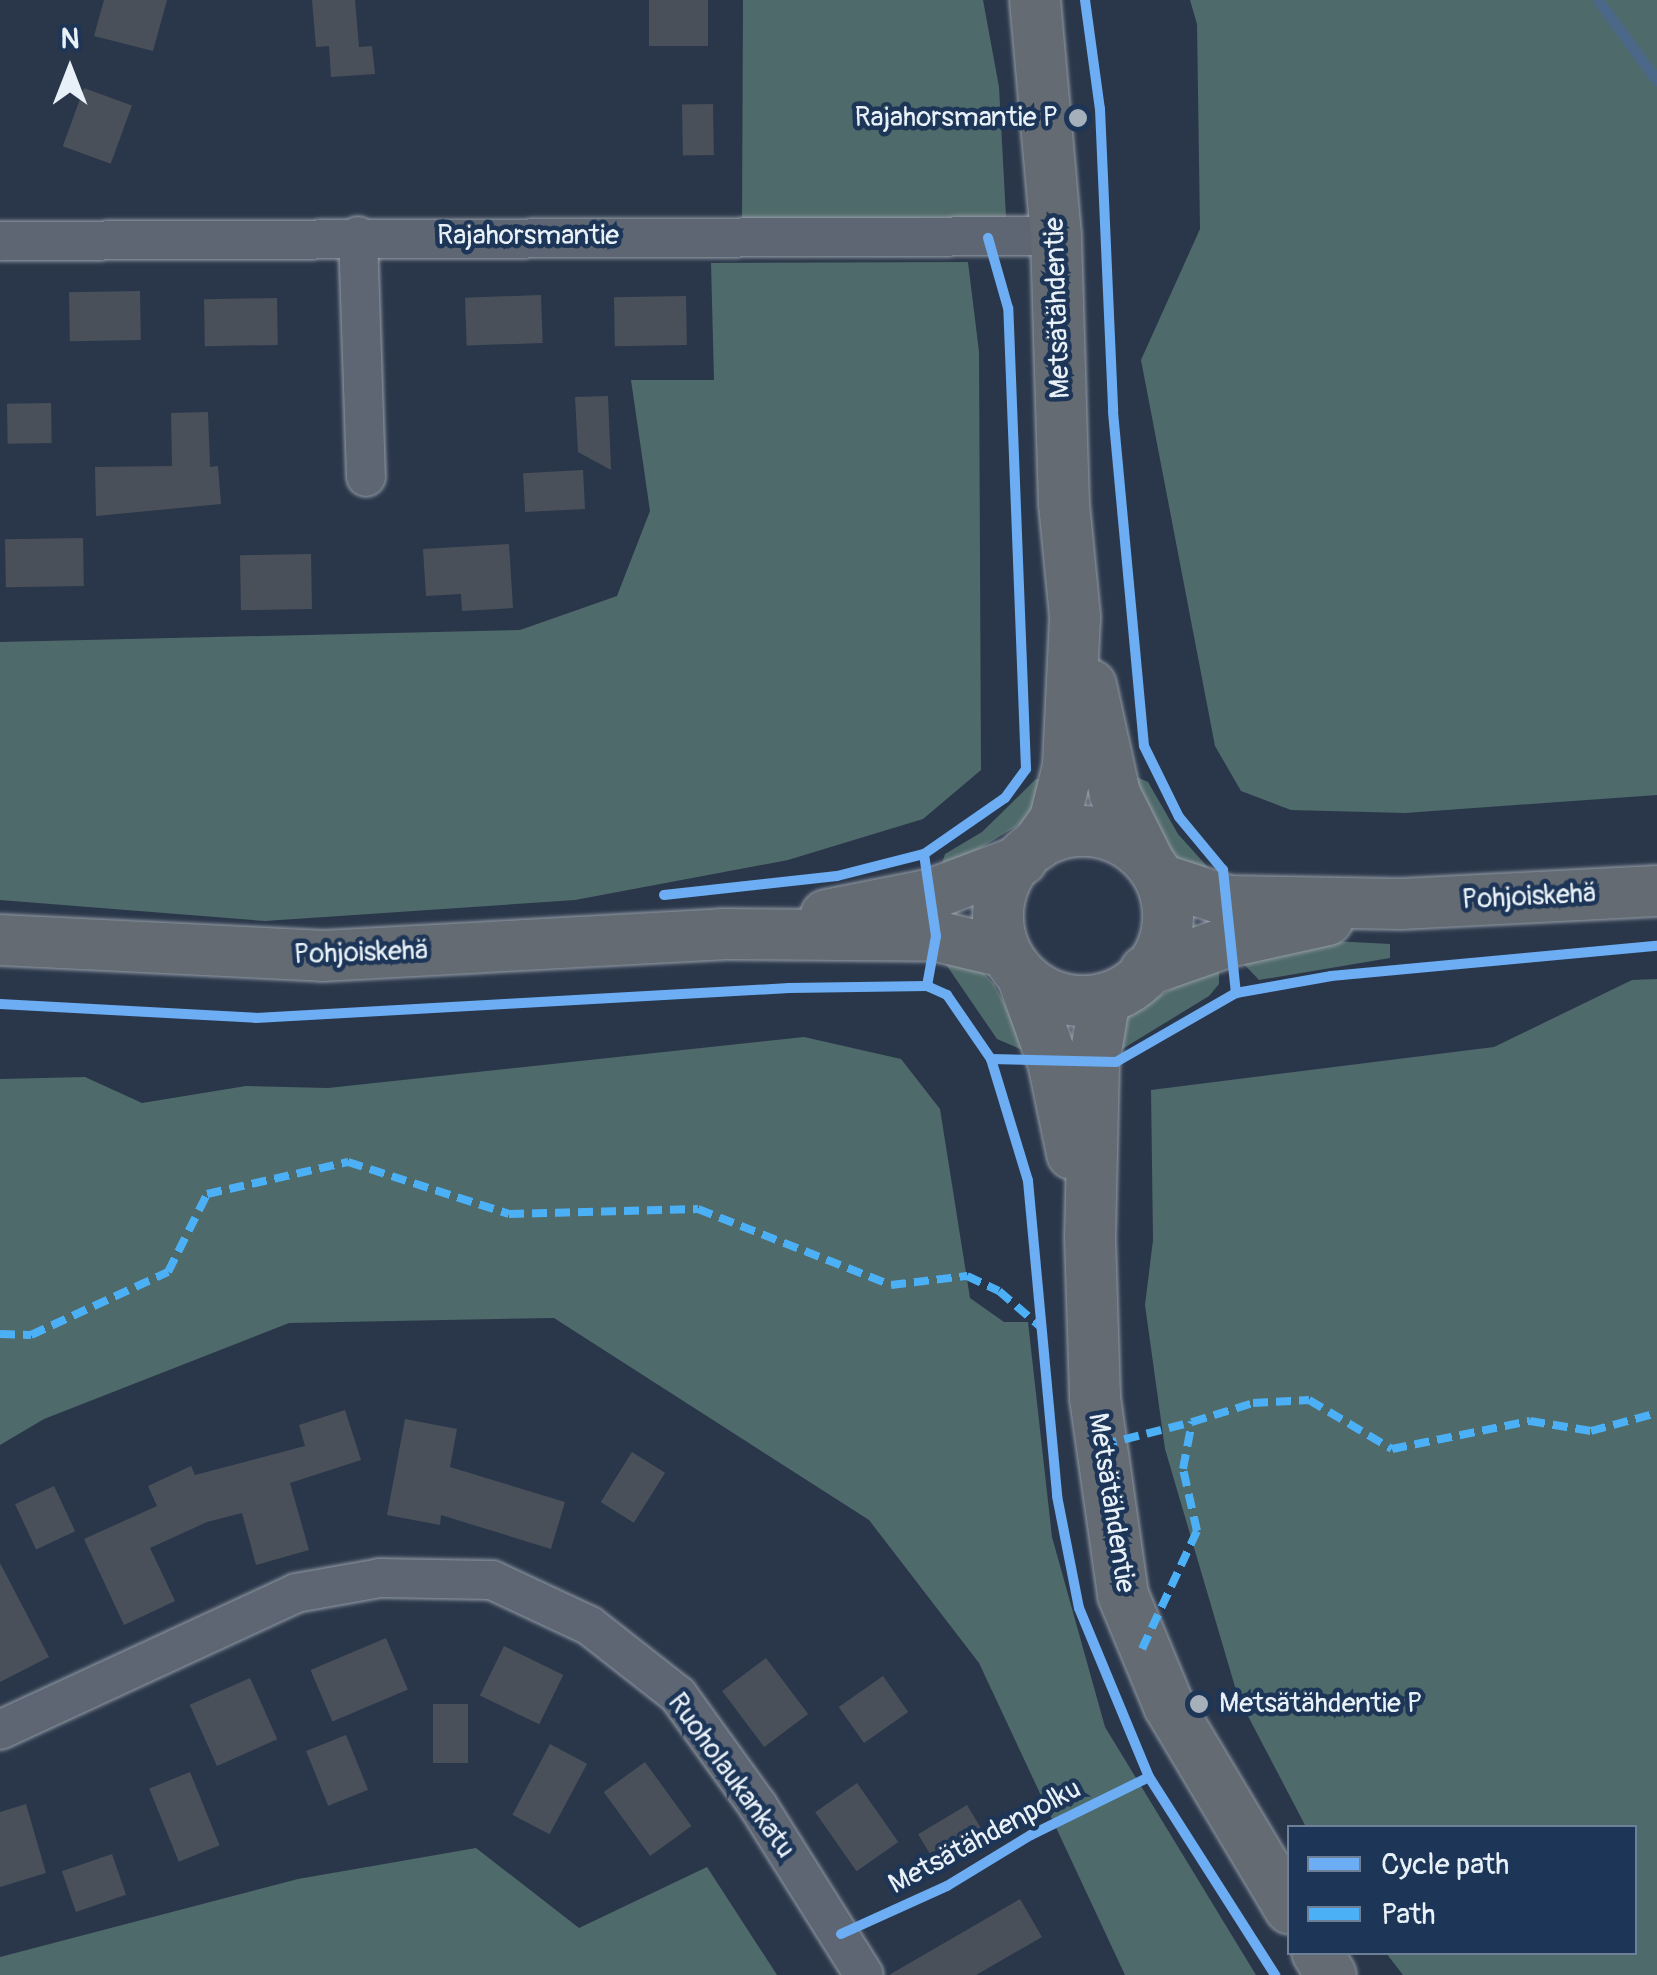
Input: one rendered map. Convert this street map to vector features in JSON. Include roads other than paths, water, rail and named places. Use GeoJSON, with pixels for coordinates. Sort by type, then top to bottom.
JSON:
{"type":"FeatureCollection","features":[{"type":"Feature","properties":{"kind":"main road","name":"Metsätähdentie"},"geometry":{"type":"LineString","coordinates":[[1035,0],[1056,236],[1064,504],[1075,617],[1115,794],[1153,868]]}},
{"type":"Feature","properties":{"kind":"main road","name":"Metsätähdentie"},"geometry":{"type":"LineString","coordinates":[[1029,853],[1055,819],[1068,766],[1075,617]]}},
{"type":"Feature","properties":{"kind":"main road"},"geometry":{"type":"LineString","coordinates":[[1089,829],[1125,841],[1153,868],[1172,915],[1164,946],[1125,985],[1078,1001],[1014,967],[998,896],[1029,853],[1060,830],[1089,829]]}},
{"type":"Feature","properties":{"kind":"main road","name":"Pohjoiskehä"},"geometry":{"type":"LineString","coordinates":[[722,934],[932,894],[1029,853]]}},
{"type":"Feature","properties":{"kind":"main road","name":"Pohjoiskehä"},"geometry":{"type":"LineString","coordinates":[[1153,868],[1228,901],[1401,904],[1657,891]]}},
{"type":"Feature","properties":{"kind":"main road","name":"Pohjoiskehä"},"geometry":{"type":"LineString","coordinates":[[1125,985],[1228,942],[1401,904]]}},
{"type":"Feature","properties":{"kind":"main road","name":"Pohjoiskehä"},"geometry":{"type":"LineString","coordinates":[[0,940],[322,956],[722,934],[936,936],[1014,967]]}},
{"type":"Feature","properties":{"kind":"main road","name":"Metsätähdentie"},"geometry":{"type":"LineString","coordinates":[[1014,967],[1052,1062],[1090,1236]]}},
{"type":"Feature","properties":{"kind":"main road","name":"Metsätähdentie"},"geometry":{"type":"LineString","coordinates":[[1125,985],[1094,1063],[1090,1236],[1095,1398],[1123,1595],[1169,1706],[1287,1904]]}},
{"type":"Feature","properties":{"kind":"street","name":"Rajahorsmantie"},"geometry":{"type":"LineString","coordinates":[[0,241],[358,236],[1056,236]]}},
{"type":"Feature","properties":{"kind":"street"},"geometry":{"type":"LineString","coordinates":[[358,236],[366,476]]}},
{"type":"Feature","properties":{"kind":"street","name":"Ruoholaukankatu"},"geometry":{"type":"LineString","coordinates":[[0,1730],[296,1593],[380,1578],[492,1580],[590,1626],[678,1695],[758,1806],[864,1975]]}},
{"type":"Feature","properties":{"kind":"waterway"},"geometry":{"type":"LineString","coordinates":[[1598,0],[1657,81]]}},
{"type":"Feature","properties":{"kind":"place","name":"Rajahorsmantie P"},"geometry":{"type":"Point","coordinates":[1078,118]}},
{"type":"Feature","properties":{"kind":"place","name":"Metsätähdentie P"},"geometry":{"type":"Point","coordinates":[1199,1704]}}]}
